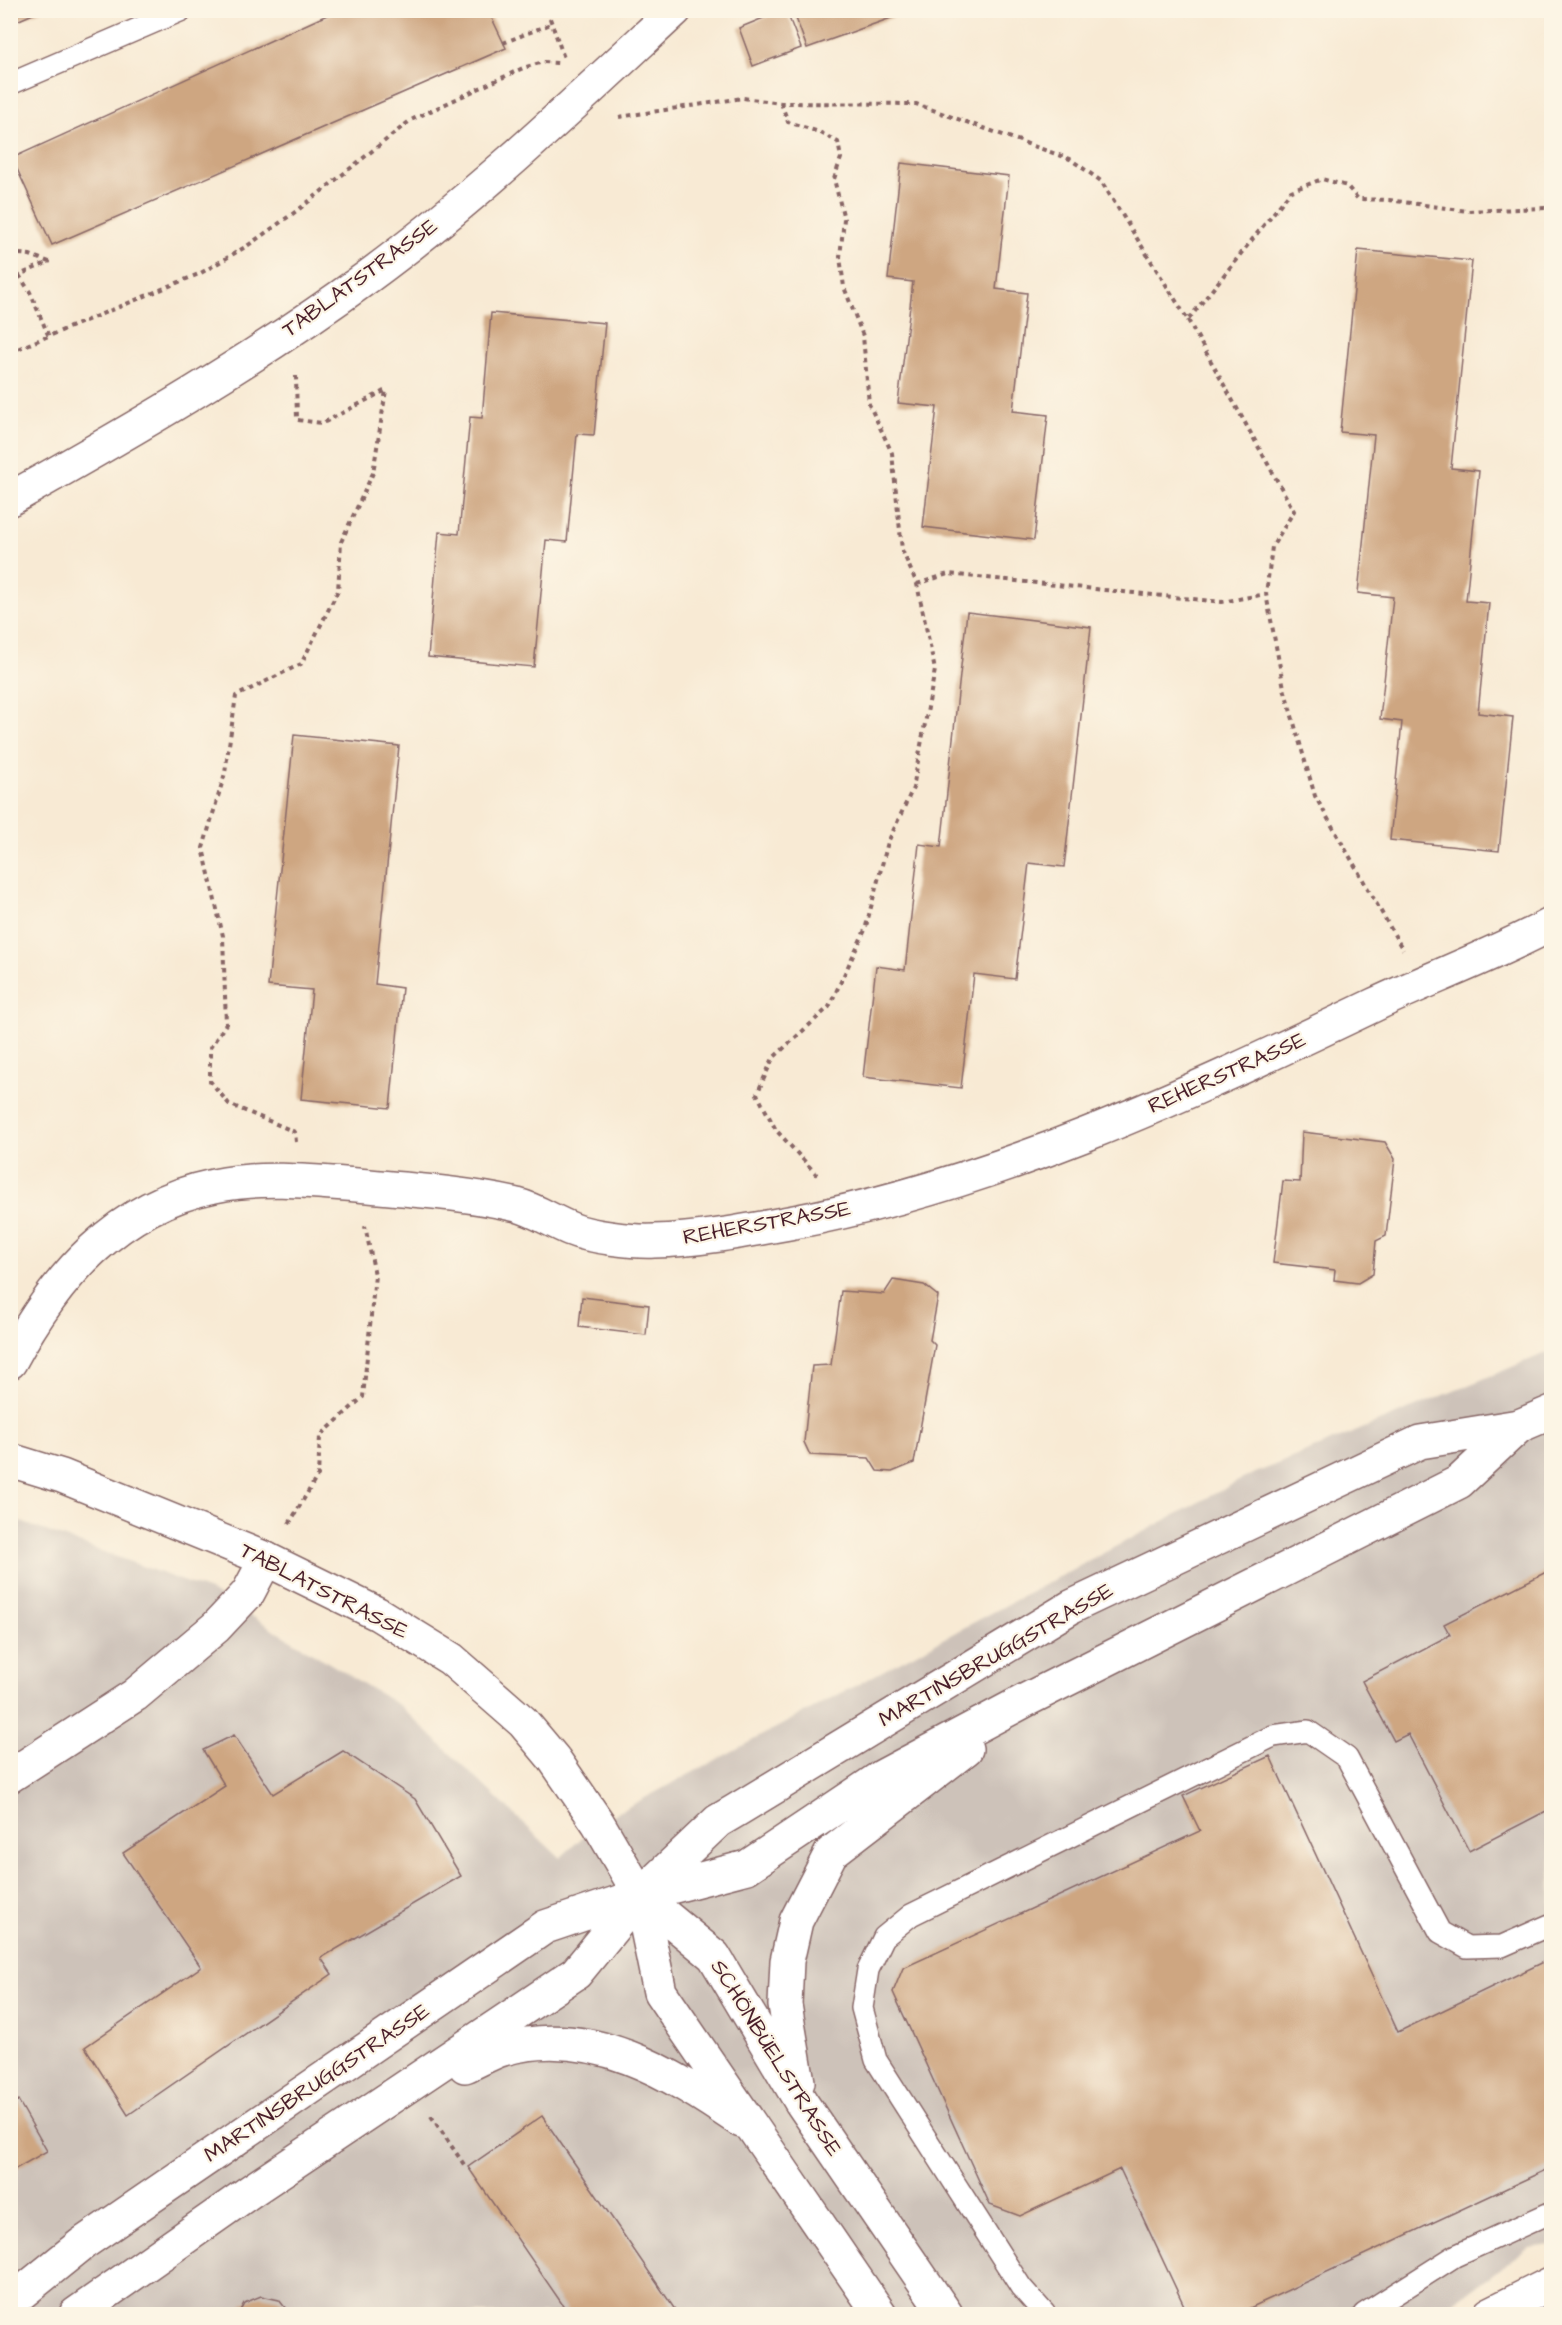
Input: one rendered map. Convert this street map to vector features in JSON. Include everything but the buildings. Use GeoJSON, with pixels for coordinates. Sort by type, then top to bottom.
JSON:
{"type":"FeatureCollection","features":[{"type":"Feature","properties":{"kind":"main road","name":"TABLATSTRASSE"},"geometry":{"type":"LineString","coordinates":[[10,499],[115,440],[296,327],[397,254],[542,135],[675,10]]}},
{"type":"Feature","properties":{"kind":"main road","name":"REHERSTRASSE"},"geometry":{"type":"LineString","coordinates":[[10,1362],[33,1320],[77,1263],[126,1222],[168,1200],[215,1185],[301,1180],[452,1193],[523,1206],[576,1232],[652,1241],[736,1233],[903,1197],[991,1170],[1106,1126],[1221,1078],[1419,983],[1516,943],[1551,924]]}},
{"type":"Feature","properties":{"kind":"main road","name":"MARTINSBRUGGSTRASSE"},"geometry":{"type":"LineString","coordinates":[[76,2314],[251,2190],[576,1973],[640,1895],[718,1821],[1071,1607],[1420,1442],[1519,1426],[1551,1412]]}},
{"type":"Feature","properties":{"kind":"main road","name":"MARTINSBRUGGSTRASSE"},"geometry":{"type":"LineString","coordinates":[[10,2302],[82,2244],[545,1927],[640,1895],[747,1868],[883,1776],[1026,1700],[1459,1482],[1519,1426]]}},
{"type":"Feature","properties":{"kind":"main road","name":"TABLATSTRASSE"},"geometry":{"type":"LineString","coordinates":[[10,1460],[62,1476],[266,1559],[378,1614],[451,1659],[523,1722],[554,1759],[598,1823],[640,1895]]}},
{"type":"Feature","properties":{"kind":"main road"},"geometry":{"type":"LineString","coordinates":[[10,1776],[135,1695],[216,1627],[248,1593],[266,1559]]}},
{"type":"Feature","properties":{"kind":"main road","name":"MARTINSBRUGGSTRASSE"},"geometry":{"type":"LineString","coordinates":[[801,2102],[785,2004],[787,1961],[796,1921],[831,1853],[897,1804],[1026,1700]]}},
{"type":"Feature","properties":{"kind":"main road","name":"SCHÖNBÜELSTRASSE"},"geometry":{"type":"LineString","coordinates":[[640,1895],[714,1956],[801,2102],[946,2314]]}},
{"type":"Feature","properties":{"kind":"main road"},"geometry":{"type":"LineString","coordinates":[[640,1895],[660,1992],[880,2314]]}},
{"type":"Feature","properties":{"kind":"main road","name":"MARTINSBRUGGSTRASSE"},"geometry":{"type":"LineString","coordinates":[[382,2104],[503,2049],[556,2042],[605,2049],[653,2066],[687,2084],[757,2133]]}},
{"type":"Feature","properties":{"kind":"main road"},"geometry":{"type":"LineString","coordinates":[[1490,2314],[1551,2283]]}},
{"type":"Feature","properties":{"kind":"lane"},"geometry":{"type":"LineString","coordinates":[[10,84],[182,10]]}},
{"type":"Feature","properties":{"kind":"lane"},"geometry":{"type":"LineString","coordinates":[[1045,2314],[1021,2288],[876,2060],[862,2008],[868,1970],[884,1937],[910,1915],[1273,1736],[1308,1731],[1347,1758],[1440,1932],[1467,1947],[1502,1946],[1551,1924]]}},
{"type":"Feature","properties":{"kind":"lane"},"geometry":{"type":"LineString","coordinates":[[1364,2314],[1455,2256],[1551,2212]]}},
{"type":"Feature","properties":{"kind":"path"},"geometry":{"type":"LineString","coordinates":[[548,10],[563,49]]}},
{"type":"Feature","properties":{"kind":"path"},"geometry":{"type":"LineString","coordinates":[[503,43],[553,23]]}},
{"type":"Feature","properties":{"kind":"path"},"geometry":{"type":"LineString","coordinates":[[10,352],[163,290],[248,246],[411,120],[513,73],[543,62],[565,63],[615,118],[743,98],[781,103],[916,104],[1070,159],[1101,181],[1188,320],[1294,512],[1272,547],[1266,594],[1284,688],[1315,796],[1405,953],[1419,983]]}},
{"type":"Feature","properties":{"kind":"path"},"geometry":{"type":"LineString","coordinates":[[781,103],[788,122],[819,132],[838,142],[841,158],[834,179],[844,219],[840,257],[844,287],[863,336],[869,404],[892,453],[902,550],[917,584],[935,670],[913,788],[888,842],[865,930],[829,1007],[773,1058],[757,1094],[776,1130],[821,1179],[828,1215]]}},
{"type":"Feature","properties":{"kind":"path"},"geometry":{"type":"LineString","coordinates":[[1188,320],[1291,191],[1322,178],[1347,186],[1359,199],[1389,200],[1467,211],[1545,208],[1551,211]]}},
{"type":"Feature","properties":{"kind":"path"},"geometry":{"type":"LineString","coordinates":[[10,253],[30,255],[49,262],[19,275],[10,274]]}},
{"type":"Feature","properties":{"kind":"path"},"geometry":{"type":"LineString","coordinates":[[19,275],[49,337]]}},
{"type":"Feature","properties":{"kind":"path"},"geometry":{"type":"LineString","coordinates":[[296,327],[297,420],[323,423],[386,390],[373,473],[341,542],[338,591],[301,664],[236,696],[225,773],[215,814],[203,848],[223,936],[226,1024],[210,1048],[210,1081],[229,1104],[295,1132],[301,1180]]}},
{"type":"Feature","properties":{"kind":"path"},"geometry":{"type":"LineString","coordinates":[[917,584],[948,574],[1222,602],[1266,594]]}},
{"type":"Feature","properties":{"kind":"path"},"geometry":{"type":"LineString","coordinates":[[289,1524],[318,1474],[320,1436],[363,1397],[375,1275],[365,1224]]}},
{"type":"Feature","properties":{"kind":"path"},"geometry":{"type":"LineString","coordinates":[[427,2111],[465,2166]]}},
{"type":"Feature","properties":{"kind":"shaded area"},"geometry":{"type":"Polygon","coordinates":[[[1551,1351],[1551,2245],[1529,2248],[1437,2314],[11,2314],[10,1518],[210,1591],[400,1706],[560,1858],[598,1823],[1246,1477],[1551,1351]]]}}]}
